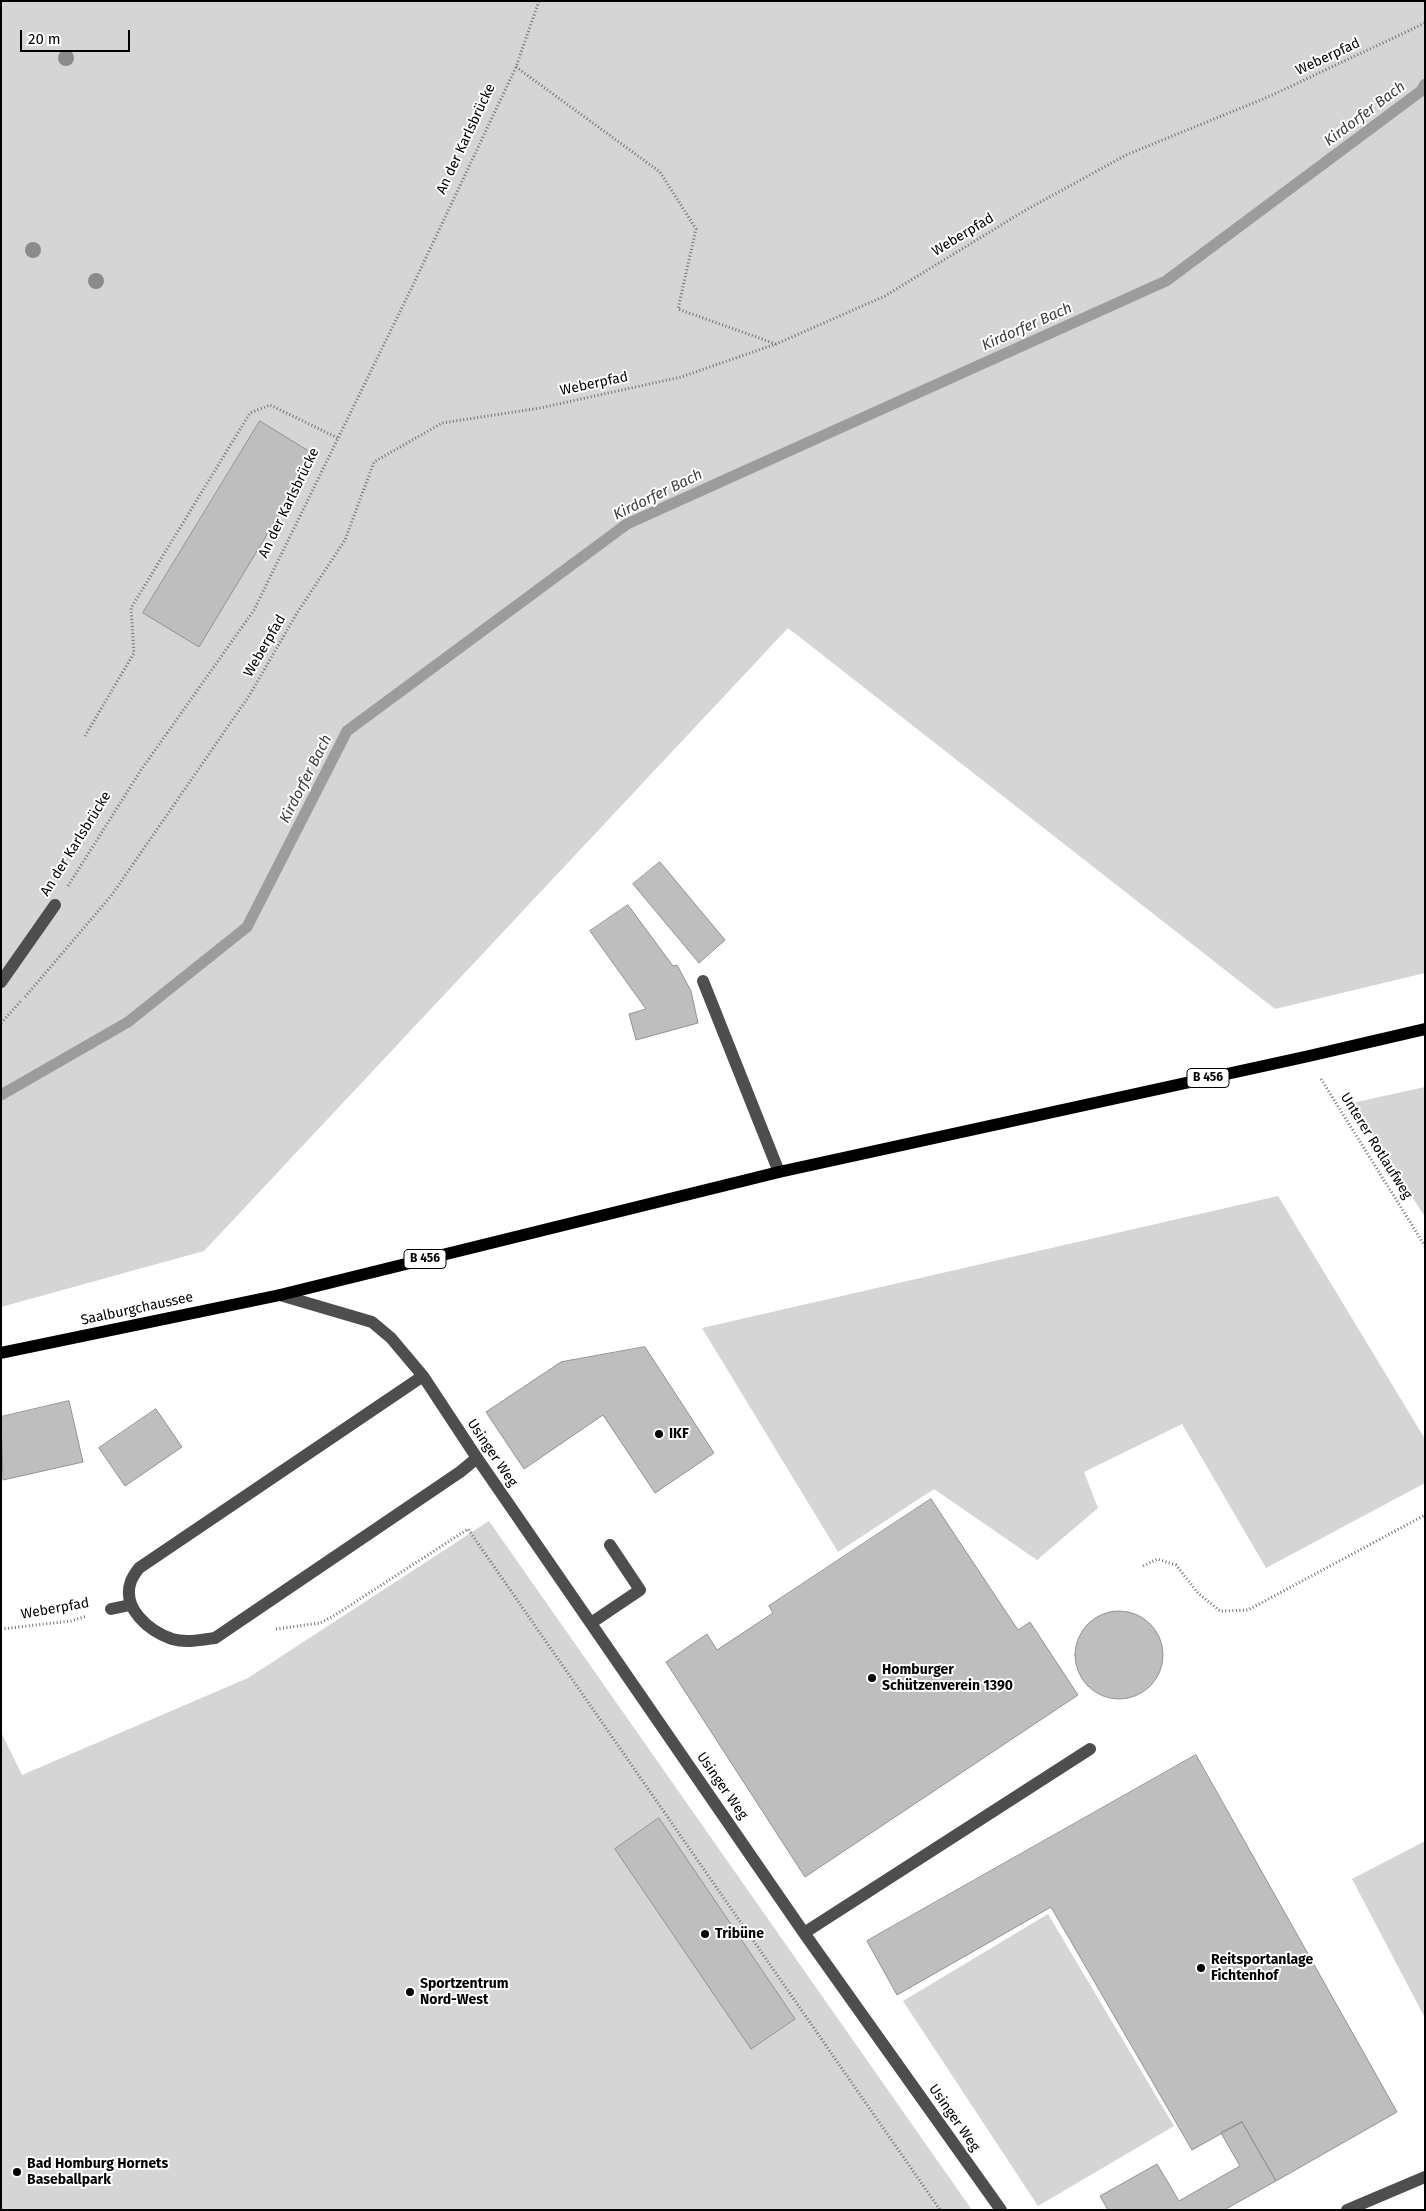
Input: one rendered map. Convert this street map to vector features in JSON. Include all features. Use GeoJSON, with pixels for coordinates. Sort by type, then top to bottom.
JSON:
{"type":"FeatureCollection","features":[{"type":"Feature","properties":{"kind":"main road","name":"B 456"},"geometry":{"type":"LineString","coordinates":[[280,1295],[779,1172],[1310,1056],[1425,1029]]}},
{"type":"Feature","properties":{"kind":"main road","name":"Saalburgchaussee"},"geometry":{"type":"LineString","coordinates":[[1,1353],[280,1295]]}},
{"type":"Feature","properties":{"kind":"street","name":"An der Karlsbrücke"},"geometry":{"type":"LineString","coordinates":[[1,982],[56,905]]}},
{"type":"Feature","properties":{"kind":"street"},"geometry":{"type":"LineString","coordinates":[[703,980],[779,1172]]}},
{"type":"Feature","properties":{"kind":"street","name":"Usinger Weg"},"geometry":{"type":"LineString","coordinates":[[280,1295],[372,1322],[391,1338],[423,1376],[477,1458],[804,1932],[1001,2210]]}},
{"type":"Feature","properties":{"kind":"street"},"geometry":{"type":"LineString","coordinates":[[423,1376],[139,1568],[130,1582],[130,1605],[141,1620],[173,1639],[194,1642],[215,1638],[460,1472],[477,1458]]}},
{"type":"Feature","properties":{"kind":"street"},"geometry":{"type":"LineString","coordinates":[[591,1622],[640,1590],[610,1545]]}},
{"type":"Feature","properties":{"kind":"street"},"geometry":{"type":"LineString","coordinates":[[111,1609],[130,1605]]}},
{"type":"Feature","properties":{"kind":"street"},"geometry":{"type":"LineString","coordinates":[[804,1932],[1090,1750]]}},
{"type":"Feature","properties":{"kind":"street"},"geometry":{"type":"LineString","coordinates":[[1348,2210],[1425,2176]]}},
{"type":"Feature","properties":{"kind":"path","name":"An der Karlsbrücke"},"geometry":{"type":"LineString","coordinates":[[56,905],[140,770],[254,610],[516,67],[540,1]]}},
{"type":"Feature","properties":{"kind":"path","name":"Weberpfad"},"geometry":{"type":"LineString","coordinates":[[1,1023],[111,896],[249,696],[297,613],[345,540],[374,462],[442,423],[540,408],[681,377],[776,344],[885,296],[1024,211],[1126,156],[1268,97],[1425,23]]}},
{"type":"Feature","properties":{"kind":"path"},"geometry":{"type":"LineString","coordinates":[[516,67],[660,172],[696,229],[678,309],[776,344]]}},
{"type":"Feature","properties":{"kind":"path"},"geometry":{"type":"LineString","coordinates":[[85,736],[134,653],[131,608],[250,414],[270,405],[338,438]]}},
{"type":"Feature","properties":{"kind":"path","name":"Unterer Rotlaufweg"},"geometry":{"type":"LineString","coordinates":[[1310,1056],[1327,1090],[1425,1246]]}},
{"type":"Feature","properties":{"kind":"path"},"geometry":{"type":"LineString","coordinates":[[1142,1566],[1157,1559],[1176,1565],[1198,1593],[1220,1611],[1248,1610],[1425,1515]]}},
{"type":"Feature","properties":{"kind":"path"},"geometry":{"type":"LineString","coordinates":[[468,1528],[940,2210]]}},
{"type":"Feature","properties":{"kind":"path","name":"Weberpfad"},"geometry":{"type":"LineString","coordinates":[[1,1629],[70,1620],[111,1609]]}},
{"type":"Feature","properties":{"kind":"shaded area"},"geometry":{"type":"Polygon","coordinates":[[[1,1],[1425,1],[1425,973],[1275,1009],[788,628],[204,1251],[1,1307],[1,1]]]}},
{"type":"Feature","properties":{"kind":"shaded area"},"geometry":{"type":"Polygon","coordinates":[[[1425,1087],[1425,1217],[1352,1103],[1425,1087]]]}},
{"type":"Feature","properties":{"kind":"shaded area"},"geometry":{"type":"Polygon","coordinates":[[[1278,1196],[1425,1439],[1425,1483],[1266,1568],[1182,1424],[1084,1472],[1098,1508],[1037,1560],[934,1489],[838,1552],[702,1328],[1278,1196]]]}},
{"type":"Feature","properties":{"kind":"shaded area","name":"Sportzentrum Nord-West"},"geometry":{"type":"Polygon","coordinates":[[[489,1521],[972,2210],[1,2210],[1,1732],[22,1775],[248,1678],[489,1521]]]}},
{"type":"Feature","properties":{"kind":"shaded area"},"geometry":{"type":"Polygon","coordinates":[[[1425,1841],[1425,2018],[1352,1879],[1425,1841]]]}},
{"type":"Feature","properties":{"kind":"shaded area"},"geometry":{"type":"Polygon","coordinates":[[[1048,1914],[1174,2126],[1038,2206],[903,2001],[1048,1914]]]}},
{"type":"Feature","properties":{"kind":"building"},"geometry":{"type":"Polygon","coordinates":[[[260,421],[315,455],[199,647],[143,613],[260,421]]]}},
{"type":"Feature","properties":{"kind":"building"},"geometry":{"type":"Polygon","coordinates":[[[660,862],[725,940],[699,963],[633,884],[660,862]]]}},
{"type":"Feature","properties":{"kind":"building"},"geometry":{"type":"Polygon","coordinates":[[[628,905],[673,966],[677,965],[691,991],[698,1023],[636,1040],[629,1014],[646,1009],[590,931],[628,905]]]}},
{"type":"Feature","properties":{"kind":"building","name":"IKF"},"geometry":{"type":"Polygon","coordinates":[[[645,1347],[714,1453],[655,1493],[603,1415],[524,1469],[486,1412],[561,1362],[645,1347]]]}},
{"type":"Feature","properties":{"kind":"building"},"geometry":{"type":"Polygon","coordinates":[[[69,1401],[83,1462],[3,1480],[1,1417],[69,1401]]]}},
{"type":"Feature","properties":{"kind":"building"},"geometry":{"type":"Polygon","coordinates":[[[156,1409],[182,1447],[125,1486],[99,1448],[156,1409]]]}},
{"type":"Feature","properties":{"kind":"building","name":"Homburger Schützenverein 1390"},"geometry":{"type":"Polygon","coordinates":[[[931,1499],[1018,1630],[1030,1622],[1078,1695],[805,1877],[666,1662],[707,1634],[717,1650],[773,1613],[769,1606],[931,1499]]]}},
{"type":"Feature","properties":{"kind":"building"},"geometry":{"type":"Polygon","coordinates":[[[1119,1611],[1136,1615],[1150,1624],[1159,1638],[1163,1655],[1159,1672],[1150,1686],[1136,1695],[1119,1699],[1102,1695],[1088,1686],[1079,1672],[1075,1655],[1079,1638],[1088,1624],[1102,1615],[1119,1611]]]}},
{"type":"Feature","properties":{"kind":"building","name":"Reitsportanlage Fichtenhof"},"geometry":{"type":"Polygon","coordinates":[[[1196,1755],[1397,2112],[1276,2181],[1242,2122],[1192,2150],[1051,1907],[897,1995],[867,1941],[1196,1755]]]}},
{"type":"Feature","properties":{"kind":"building","name":"Tribüne"},"geometry":{"type":"Polygon","coordinates":[[[659,1818],[795,2019],[751,2049],[615,1849],[659,1818]]]}},
{"type":"Feature","properties":{"kind":"building"},"geometry":{"type":"Polygon","coordinates":[[[1242,2122],[1276,2181],[1224,2210],[1108,2210],[1100,2196],[1157,2164],[1179,2201],[1240,2166],[1221,2133],[1242,2122]]]}},
{"type":"Feature","properties":{"kind":"waterway","name":"Kirdorfer Bach"},"geometry":{"type":"LineString","coordinates":[[1,1095],[128,1022],[247,927],[347,731],[627,524],[1166,281],[1421,91],[1425,84]]}},
{"type":"Feature","properties":{"kind":"place","name":"IKF"},"geometry":{"type":"Point","coordinates":[659,1434]}},
{"type":"Feature","properties":{"kind":"place","name":"Homburger Schützenverein 1390"},"geometry":{"type":"Point","coordinates":[872,1678]}},
{"type":"Feature","properties":{"kind":"place","name":"Tribüne"},"geometry":{"type":"Point","coordinates":[705,1934]}},
{"type":"Feature","properties":{"kind":"place","name":"Reitsportanlage Fichtenhof"},"geometry":{"type":"Point","coordinates":[1201,1968]}},
{"type":"Feature","properties":{"kind":"place","name":"Sportzentrum Nord-West"},"geometry":{"type":"Point","coordinates":[410,1992]}},
{"type":"Feature","properties":{"kind":"place","name":"Bad Homburg Hornets Baseballpark"},"geometry":{"type":"Point","coordinates":[17,2172]}}]}
